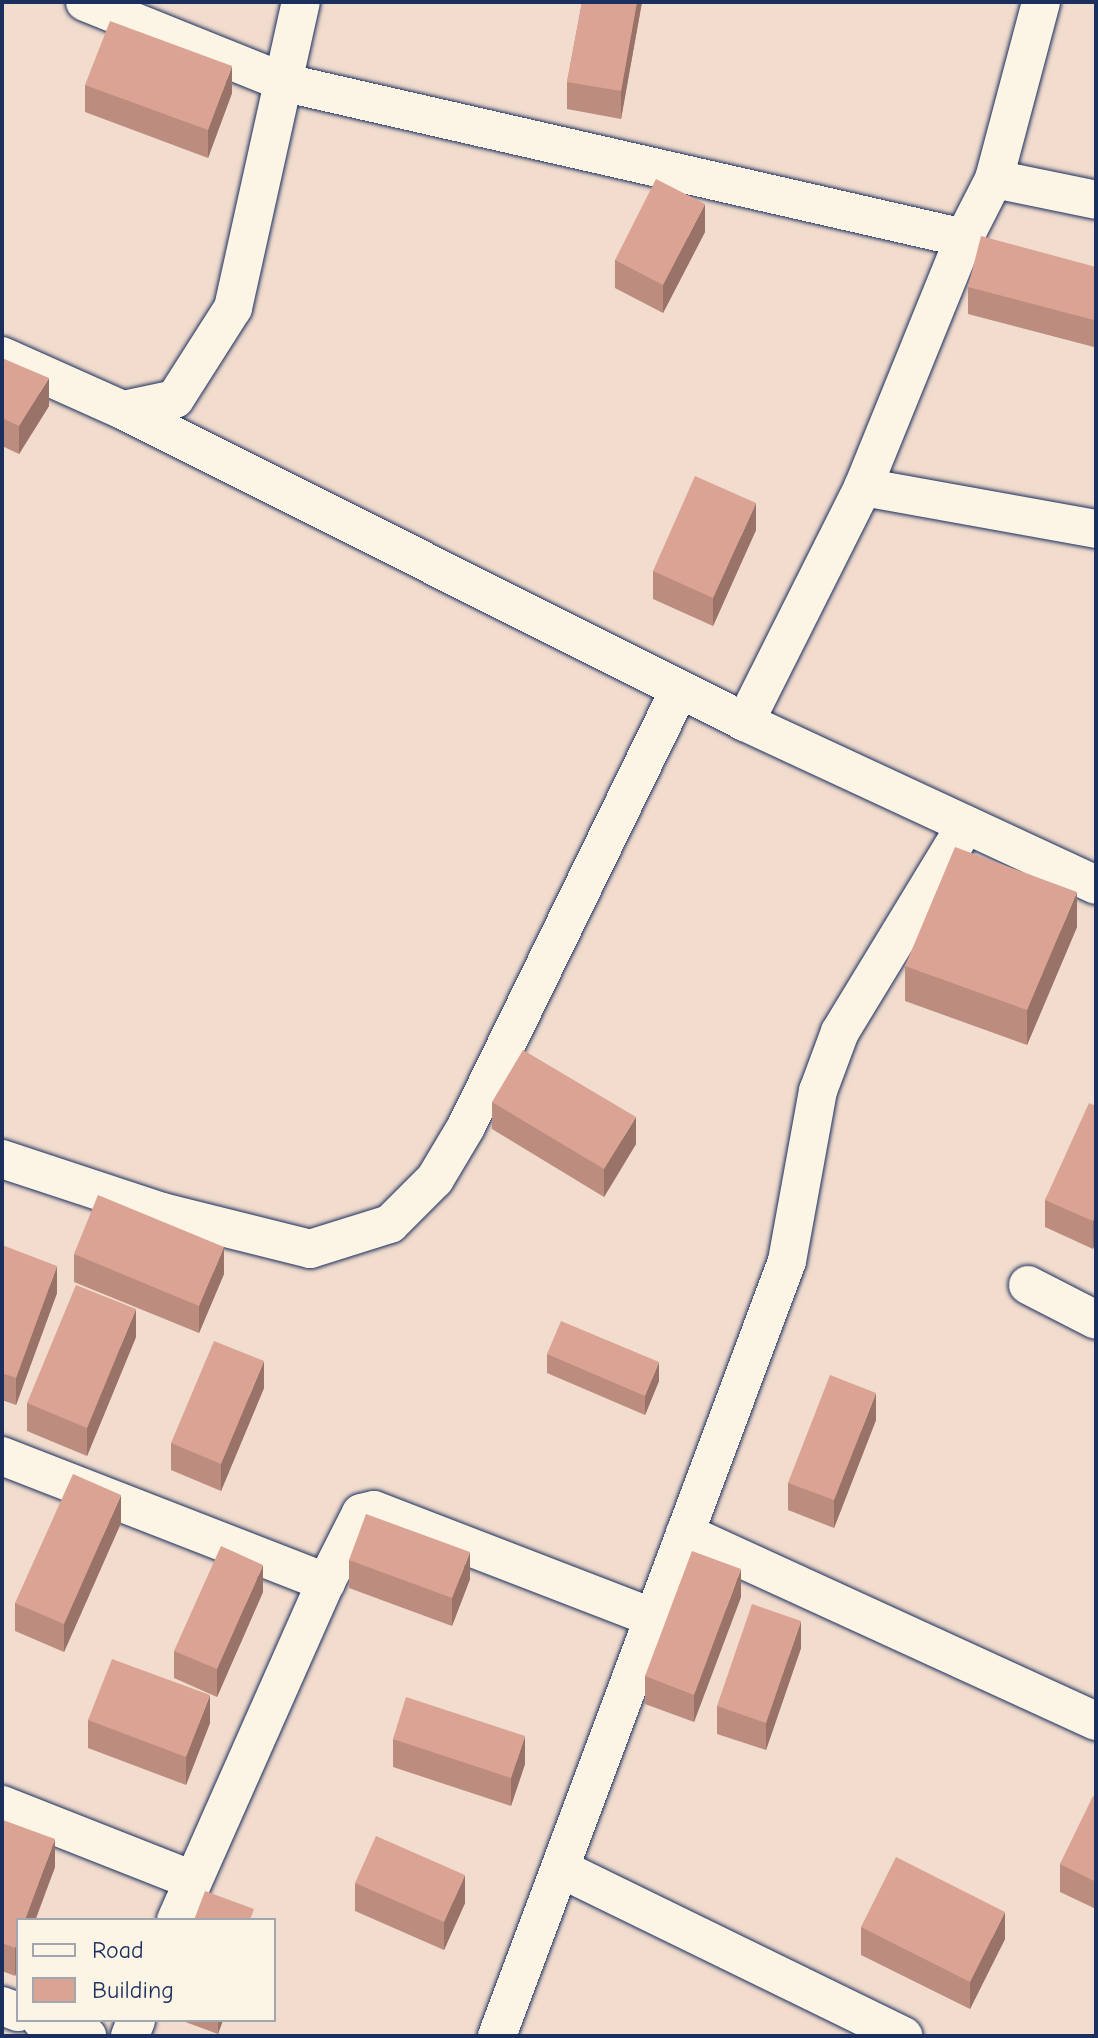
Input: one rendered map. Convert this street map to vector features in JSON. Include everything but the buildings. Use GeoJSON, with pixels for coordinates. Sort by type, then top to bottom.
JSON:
{"type":"FeatureCollection","features":[{"type":"Feature","properties":{"kind":"street"},"geometry":{"type":"LineString","coordinates":[[85,2],[286,83],[964,238]]}},
{"type":"Feature","properties":{"kind":"street"},"geometry":{"type":"LineString","coordinates":[[123,410],[175,399],[233,308],[286,83],[301,2]]}},
{"type":"Feature","properties":{"kind":"street"},"geometry":{"type":"LineString","coordinates":[[745,722],[863,487],[964,238],[994,179],[1041,2]]}},
{"type":"Feature","properties":{"kind":"street"},"geometry":{"type":"LineString","coordinates":[[994,179],[1096,200]]}},
{"type":"Feature","properties":{"kind":"street"},"geometry":{"type":"LineString","coordinates":[[2,356],[123,410],[745,722],[1096,885]]}},
{"type":"Feature","properties":{"kind":"street"},"geometry":{"type":"LineString","coordinates":[[863,487],[1096,529]]}},
{"type":"Feature","properties":{"kind":"street"},"geometry":{"type":"LineString","coordinates":[[2,1159],[162,1212],[310,1249],[390,1224],[435,1179],[466,1127],[679,690]]}},
{"type":"Feature","properties":{"kind":"street"},"geometry":{"type":"LineString","coordinates":[[497,2036],[787,1261],[818,1091],[840,1032],[966,825]]}},
{"type":"Feature","properties":{"kind":"street"},"geometry":{"type":"LineString","coordinates":[[1028,1285],[1096,1320]]}},
{"type":"Feature","properties":{"kind":"street"},"geometry":{"type":"LineString","coordinates":[[2,1456],[326,1582]]}},
{"type":"Feature","properties":{"kind":"street"},"geometry":{"type":"LineString","coordinates":[[177,1918],[353,1522],[374,1510],[654,1618]]}},
{"type":"Feature","properties":{"kind":"street"},"geometry":{"type":"LineString","coordinates":[[685,1533],[1096,1721]]}},
{"type":"Feature","properties":{"kind":"street"},"geometry":{"type":"LineString","coordinates":[[2,1805],[192,1880]]}},
{"type":"Feature","properties":{"kind":"street"},"geometry":{"type":"LineString","coordinates":[[561,1869],[903,2036]]}},
{"type":"Feature","properties":{"kind":"street"},"geometry":{"type":"LineString","coordinates":[[47,2022],[87,2036]]}}]}
